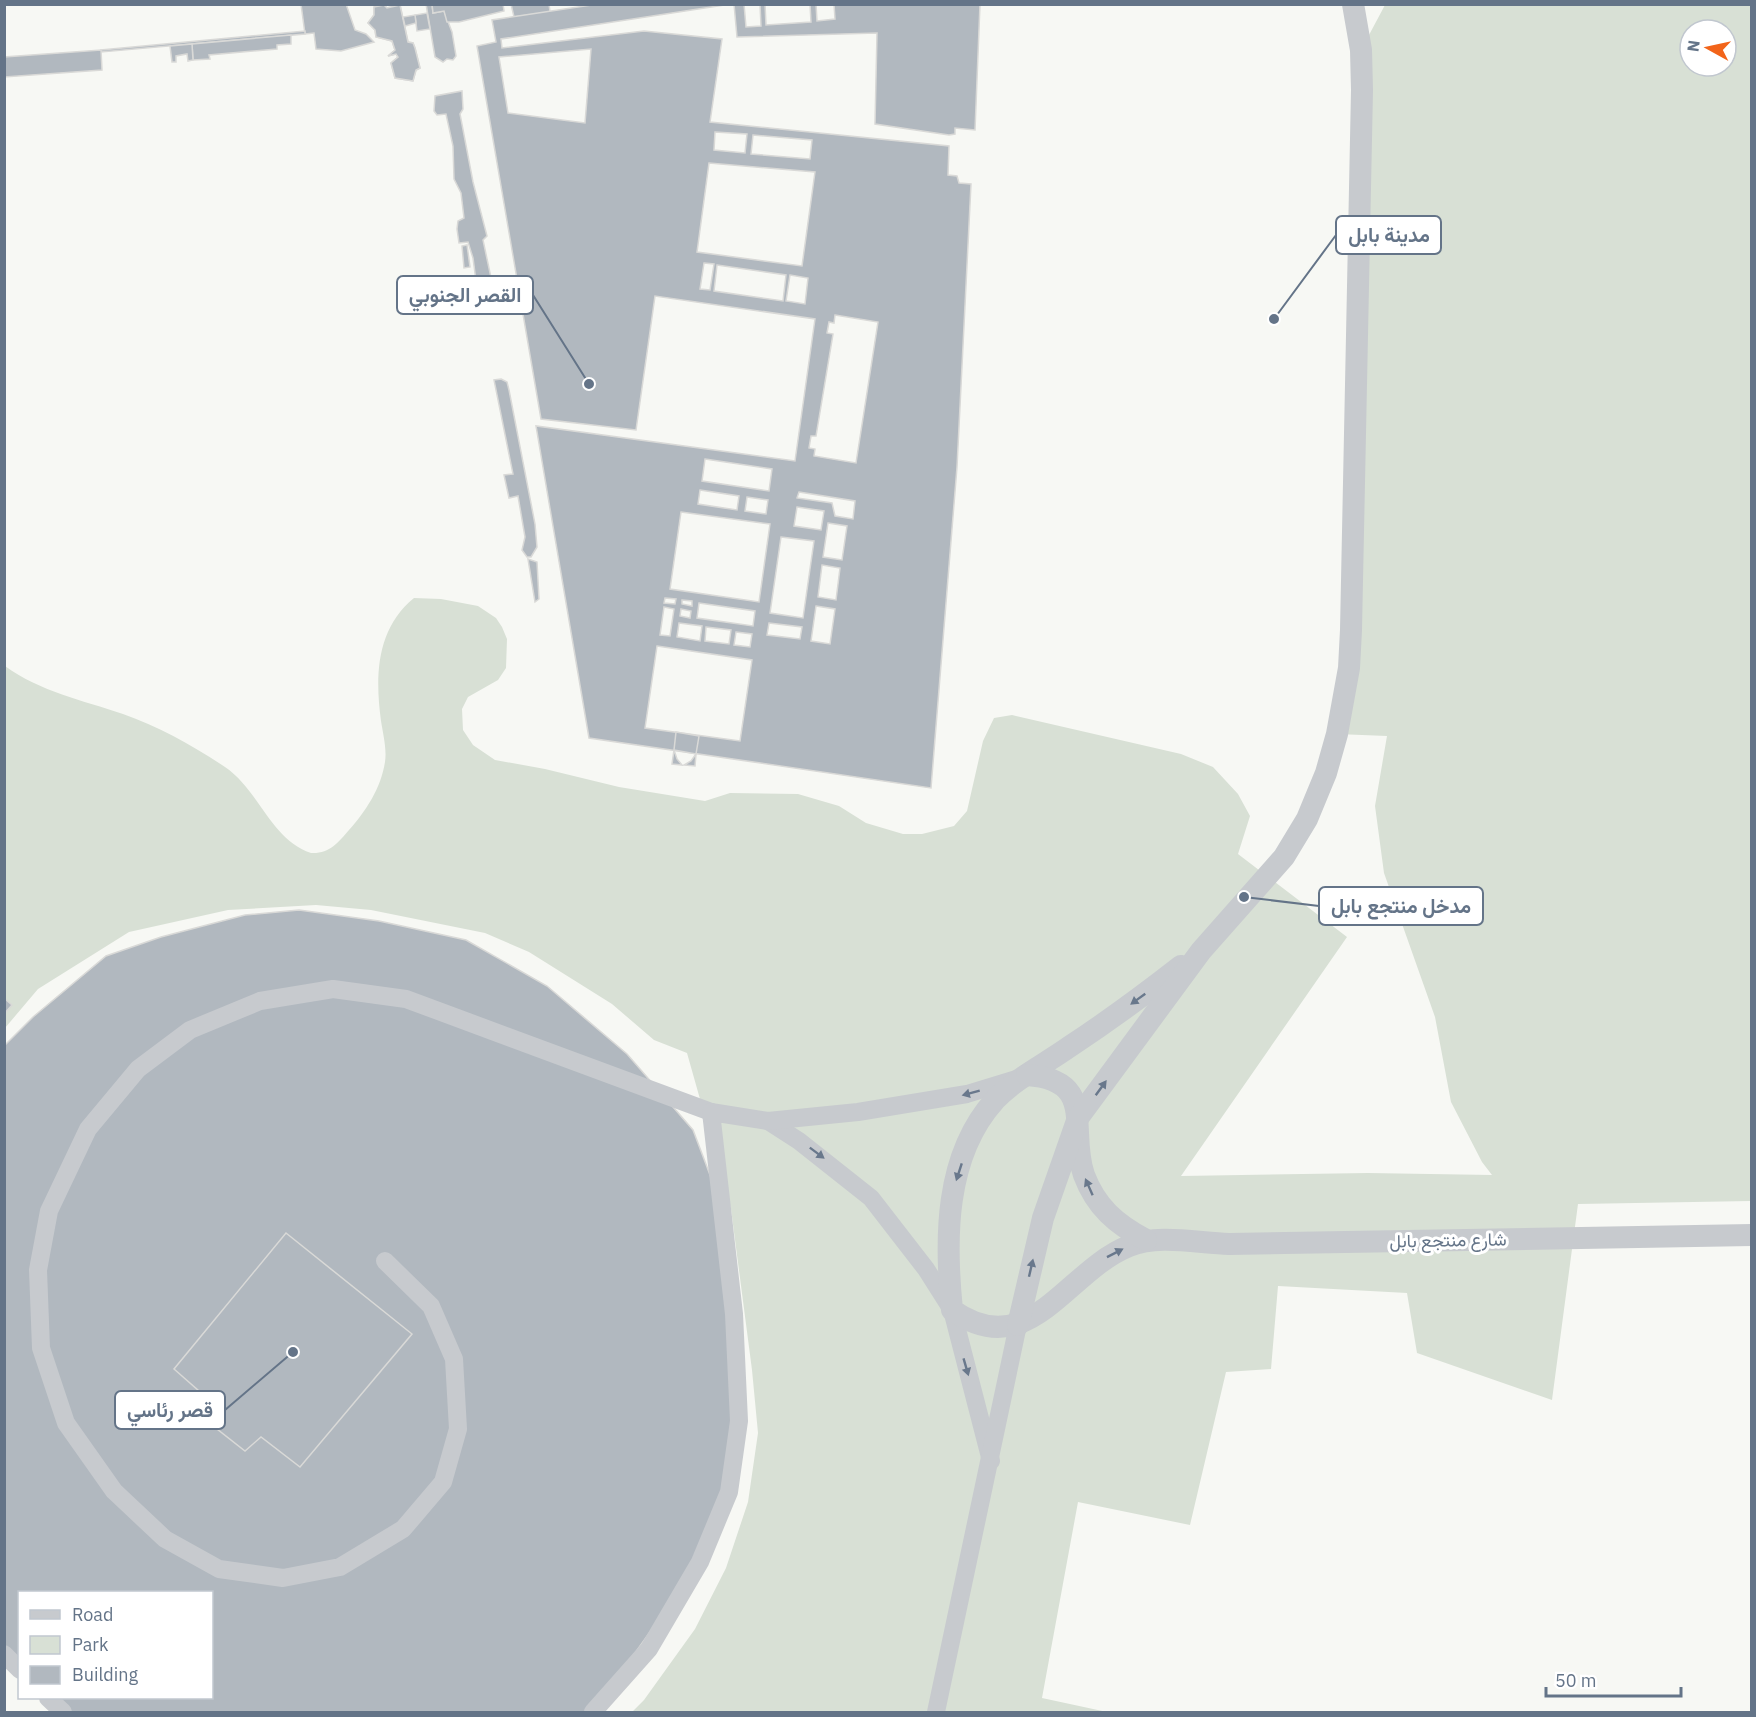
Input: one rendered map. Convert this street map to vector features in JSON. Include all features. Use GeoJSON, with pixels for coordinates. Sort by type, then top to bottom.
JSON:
{"type":"FeatureCollection","features":[{"type":"Feature","properties":{"kind":"street"},"geometry":{"type":"LineString","coordinates":[[936,1713],[1018,1325],[1043,1218],[1078,1119],[1201,951],[1284,857],[1297,838],[1326,773],[1344,695],[1351,630],[1362,90],[1361,50],[1353,4]]}},
{"type":"Feature","properties":{"kind":"street"},"geometry":{"type":"LineString","coordinates":[[991,1461],[952,1310],[949,1239],[956,1178],[980,1121],[995,1100],[1113,1017],[1201,951]]}},
{"type":"Feature","properties":{"kind":"street"},"geometry":{"type":"LineString","coordinates":[[386,1261],[431,1306],[454,1359],[458,1429],[442,1482],[403,1528],[340,1566],[283,1578],[219,1569],[165,1539],[114,1491],[66,1423],[41,1348],[38,1270],[50,1211],[88,1128],[138,1069],[190,1030],[260,1001],[333,989],[406,999],[711,1112],[768,1121],[926,1102],[967,1094],[1027,1076]]}},
{"type":"Feature","properties":{"kind":"street","name":"شارع منتجع بابل"},"geometry":{"type":"LineString","coordinates":[[1027,1076],[1048,1077],[1064,1086],[1074,1101],[1083,1173],[1093,1195],[1108,1216],[1146,1240]]}},
{"type":"Feature","properties":{"kind":"street"},"geometry":{"type":"LineString","coordinates":[[593,1713],[650,1649],[700,1562],[729,1492],[739,1421],[734,1314],[711,1112]]}},
{"type":"Feature","properties":{"kind":"street"},"geometry":{"type":"LineString","coordinates":[[768,1121],[800,1140],[871,1198],[902,1235],[952,1310],[974,1323],[987,1327],[1018,1325]]}},
{"type":"Feature","properties":{"kind":"street","name":"شارع منتجع بابل"},"geometry":{"type":"LineString","coordinates":[[1018,1325],[1038,1315],[1106,1257],[1146,1240],[1229,1244],[1752,1235]]}},
{"type":"Feature","properties":{"kind":"street"},"geometry":{"type":"LineString","coordinates":[[4,1654],[18,1668]]}},
{"type":"Feature","properties":{"kind":"street"},"geometry":{"type":"LineString","coordinates":[[49,1699],[63,1713]]}},
{"type":"Feature","properties":{"kind":"green space"},"geometry":{"type":"Polygon","coordinates":[[[1385,5],[1751,5],[1751,1201],[1578,1204],[1552,1400],[1417,1353],[1407,1293],[1278,1286],[1271,1369],[1226,1372],[1190,1525],[1078,1502],[1042,1698],[1107,1712],[632,1712],[644,1700],[695,1629],[726,1568],[748,1502],[758,1433],[731,1209],[687,1053],[654,1040],[612,1004],[529,952],[485,933],[371,910],[316,905],[228,910],[129,932],[38,989],[5,1028],[5,666],[47,689],[123,714],[201,752],[237,777],[285,837],[297,847],[317,853],[333,847],[355,823],[367,807],[383,772],[385,747],[379,704],[379,670],[385,639],[392,624],[401,610],[414,598],[441,599],[478,606],[496,618],[507,639],[506,668],[498,680],[468,697],[462,709],[463,730],[473,745],[495,760],[545,769],[619,787],[705,801],[730,793],[798,794],[839,806],[866,823],[903,834],[922,834],[954,826],[967,811],[983,741],[994,718],[1012,715],[1181,754],[1213,767],[1238,794],[1250,816],[1238,854],[1347,937],[1181,1176],[1368,1173],[1492,1175],[1482,1162],[1451,1102],[1435,1017],[1384,873],[1375,806],[1387,736],[1337,734],[1361,50],[1385,5]]]}},
{"type":"Feature","properties":{"kind":"building"},"geometry":{"type":"Polygon","coordinates":[[[301,4],[346,4],[355,30],[366,34],[374,42],[341,51],[316,49],[314,33],[305,34],[301,4]]]}},
{"type":"Feature","properties":{"kind":"building"},"geometry":{"type":"Polygon","coordinates":[[[426,4],[432,4],[433,13],[444,11],[452,32],[456,56],[453,60],[447,59],[443,62],[435,57],[426,4]]]}},
{"type":"Feature","properties":{"kind":"building"},"geometry":{"type":"Polygon","coordinates":[[[432,4],[503,4],[504,11],[459,22],[447,22],[444,11],[433,13],[432,4]]]}},
{"type":"Feature","properties":{"kind":"building"},"geometry":{"type":"Polygon","coordinates":[[[511,4],[549,4],[550,12],[514,17],[511,4]]]}},
{"type":"Feature","properties":{"kind":"building"},"geometry":{"type":"Polygon","coordinates":[[[598,4],[731,4],[501,39],[502,48],[644,31],[722,39],[710,122],[949,146],[948,175],[957,176],[959,183],[971,184],[957,467],[931,788],[589,738],[536,426],[795,461],[815,319],[655,296],[636,430],[541,419],[477,46],[496,42],[492,20],[598,4]],[[591,49],[499,57],[508,113],[585,123],[591,49]],[[715,132],[714,150],[745,153],[747,134],[715,132]],[[753,135],[751,154],[810,159],[812,140],[753,135]],[[709,163],[697,252],[802,266],[815,172],[709,163]],[[704,263],[700,289],[710,290],[714,264],[704,263]],[[717,265],[714,291],[783,301],[786,275],[717,265]],[[790,275],[786,301],[805,304],[808,278],[790,275]],[[835,315],[834,323],[829,322],[827,333],[833,334],[816,436],[811,436],[809,448],[815,449],[814,456],[856,463],[878,322],[835,315]],[[705,459],[702,481],[769,491],[772,469],[705,459]],[[700,490],[698,504],[737,510],[739,496],[700,490]],[[799,492],[797,498],[832,503],[835,516],[853,519],[855,501],[799,492]],[[747,497],[745,511],[766,514],[768,500],[747,497]],[[797,507],[794,526],[821,530],[824,511],[797,507]],[[681,512],[670,589],[759,602],[770,524],[681,512]],[[828,523],[823,557],[842,560],[847,526],[828,523]],[[781,537],[770,613],[803,618],[814,541],[781,537]],[[822,565],[818,597],[836,600],[840,568],[822,565]],[[665,598],[664,603],[675,604],[676,599],[665,598]],[[682,600],[682,604],[692,606],[692,601],[682,600]],[[699,603],[697,618],[753,626],[755,611],[699,603]],[[816,606],[811,641],[830,644],[835,609],[816,606]],[[664,607],[660,635],[670,636],[674,609],[664,607]],[[681,609],[680,616],[690,618],[691,611],[681,609]],[[679,623],[677,637],[700,641],[702,626],[679,623]],[[769,623],[767,635],[800,639],[802,627],[769,623]],[[706,627],[705,641],[729,644],[731,630],[706,627]],[[736,632],[734,645],[750,647],[752,634],[736,632]],[[657,646],[645,728],[740,741],[752,660],[657,646]]]}},
{"type":"Feature","properties":{"kind":"building"},"geometry":{"type":"Polygon","coordinates":[[[734,4],[744,4],[746,27],[761,26],[760,4],[765,4],[766,25],[811,22],[810,4],[816,4],[817,21],[835,19],[834,4],[980,4],[975,130],[955,128],[955,134],[949,135],[875,124],[877,33],[737,37],[734,4]]]}},
{"type":"Feature","properties":{"kind":"building"},"geometry":{"type":"Polygon","coordinates":[[[384,5],[387,8],[400,5],[408,42],[413,43],[420,68],[416,70],[413,81],[395,78],[391,63],[398,57],[396,54],[388,56],[395,50],[392,41],[376,37],[375,30],[368,23],[374,15],[374,7],[384,5]],[[393,16],[389,17],[393,24],[385,26],[389,32],[396,31],[393,16]],[[406,68],[401,73],[404,79],[410,77],[406,68]]]}},
{"type":"Feature","properties":{"kind":"building"},"geometry":{"type":"Polygon","coordinates":[[[384,5],[387,8],[400,5],[408,42],[413,43],[420,68],[416,70],[413,81],[395,78],[391,63],[398,57],[396,54],[388,56],[395,50],[392,41],[376,37],[375,30],[368,23],[374,15],[374,7],[384,5]]]}},
{"type":"Feature","properties":{"kind":"building"},"geometry":{"type":"Polygon","coordinates":[[[427,13],[430,29],[417,31],[415,15],[427,13]]]}},
{"type":"Feature","properties":{"kind":"building"},"geometry":{"type":"Polygon","coordinates":[[[415,15],[416,23],[405,26],[403,17],[415,15]]]}},
{"type":"Feature","properties":{"kind":"building"},"geometry":{"type":"Polygon","coordinates":[[[305,31],[305,34],[101,52],[101,50],[305,31]]]}},
{"type":"Feature","properties":{"kind":"building"},"geometry":{"type":"Polygon","coordinates":[[[291,35],[291,44],[277,45],[277,49],[209,55],[210,59],[193,60],[192,44],[291,35]]]}},
{"type":"Feature","properties":{"kind":"building"},"geometry":{"type":"Polygon","coordinates":[[[192,44],[193,60],[188,61],[187,54],[176,56],[176,62],[172,62],[170,46],[192,44]]]}},
{"type":"Feature","properties":{"kind":"building"},"geometry":{"type":"Polygon","coordinates":[[[101,50],[102,70],[4,77],[4,57],[101,50]]]}},
{"type":"Feature","properties":{"kind":"building"},"geometry":{"type":"Polygon","coordinates":[[[462,91],[463,109],[460,114],[473,182],[487,236],[483,240],[497,306],[480,309],[473,282],[476,281],[468,242],[459,243],[458,221],[464,218],[461,193],[454,179],[453,146],[446,114],[437,115],[434,111],[435,96],[462,91]]]}},
{"type":"Feature","properties":{"kind":"building"},"geometry":{"type":"Polygon","coordinates":[[[467,245],[470,267],[464,268],[462,246],[467,245]]]}},
{"type":"Feature","properties":{"kind":"building"},"geometry":{"type":"Polygon","coordinates":[[[501,379],[507,382],[509,390],[535,524],[537,547],[531,557],[527,557],[522,550],[525,537],[518,496],[509,498],[504,475],[513,474],[494,380],[501,379]]]}},
{"type":"Feature","properties":{"kind":"building"},"geometry":{"type":"Polygon","coordinates":[[[528,559],[537,562],[539,599],[535,602],[528,559]]]}},
{"type":"Feature","properties":{"kind":"building"},"geometry":{"type":"Polygon","coordinates":[[[676,732],[699,736],[696,754],[674,750],[676,732]]]}},
{"type":"Feature","properties":{"kind":"building"},"geometry":{"type":"Polygon","coordinates":[[[674,750],[677,759],[682,765],[672,764],[674,750]]]}},
{"type":"Feature","properties":{"kind":"building"},"geometry":{"type":"Polygon","coordinates":[[[696,754],[695,766],[684,765],[691,761],[696,754]]]}},
{"type":"Feature","properties":{"kind":"building"},"geometry":{"type":"Polygon","coordinates":[[[299,910],[379,921],[466,940],[547,986],[627,1054],[693,1130],[721,1204],[734,1314],[729,1492],[700,1562],[593,1712],[63,1712],[49,1699],[213,1699],[213,1591],[18,1591],[18,1668],[4,1654],[4,1046],[33,1017],[106,956],[161,937],[245,915],[299,910]]]}},
{"type":"Feature","properties":{"kind":"building"},"geometry":{"type":"Polygon","coordinates":[[[4,998],[12,1005],[4,1014],[4,998]]]}},
{"type":"Feature","properties":{"kind":"building"},"geometry":{"type":"Polygon","coordinates":[[[286,1233],[412,1334],[300,1467],[261,1437],[245,1451],[198,1414],[208,1399],[174,1369],[286,1233]]]}},
{"type":"Feature","properties":{"kind":"place","name":"مدينة بابل"},"geometry":{"type":"Point","coordinates":[1274,319]}},
{"type":"Feature","properties":{"kind":"place","name":"القصر الجنوبي"},"geometry":{"type":"Point","coordinates":[589,384]}},
{"type":"Feature","properties":{"kind":"place","name":"مدخل منتجع بابل"},"geometry":{"type":"Point","coordinates":[1244,897]}},
{"type":"Feature","properties":{"kind":"place","name":"قصر رئاسي"},"geometry":{"type":"Point","coordinates":[293,1352]}}]}
